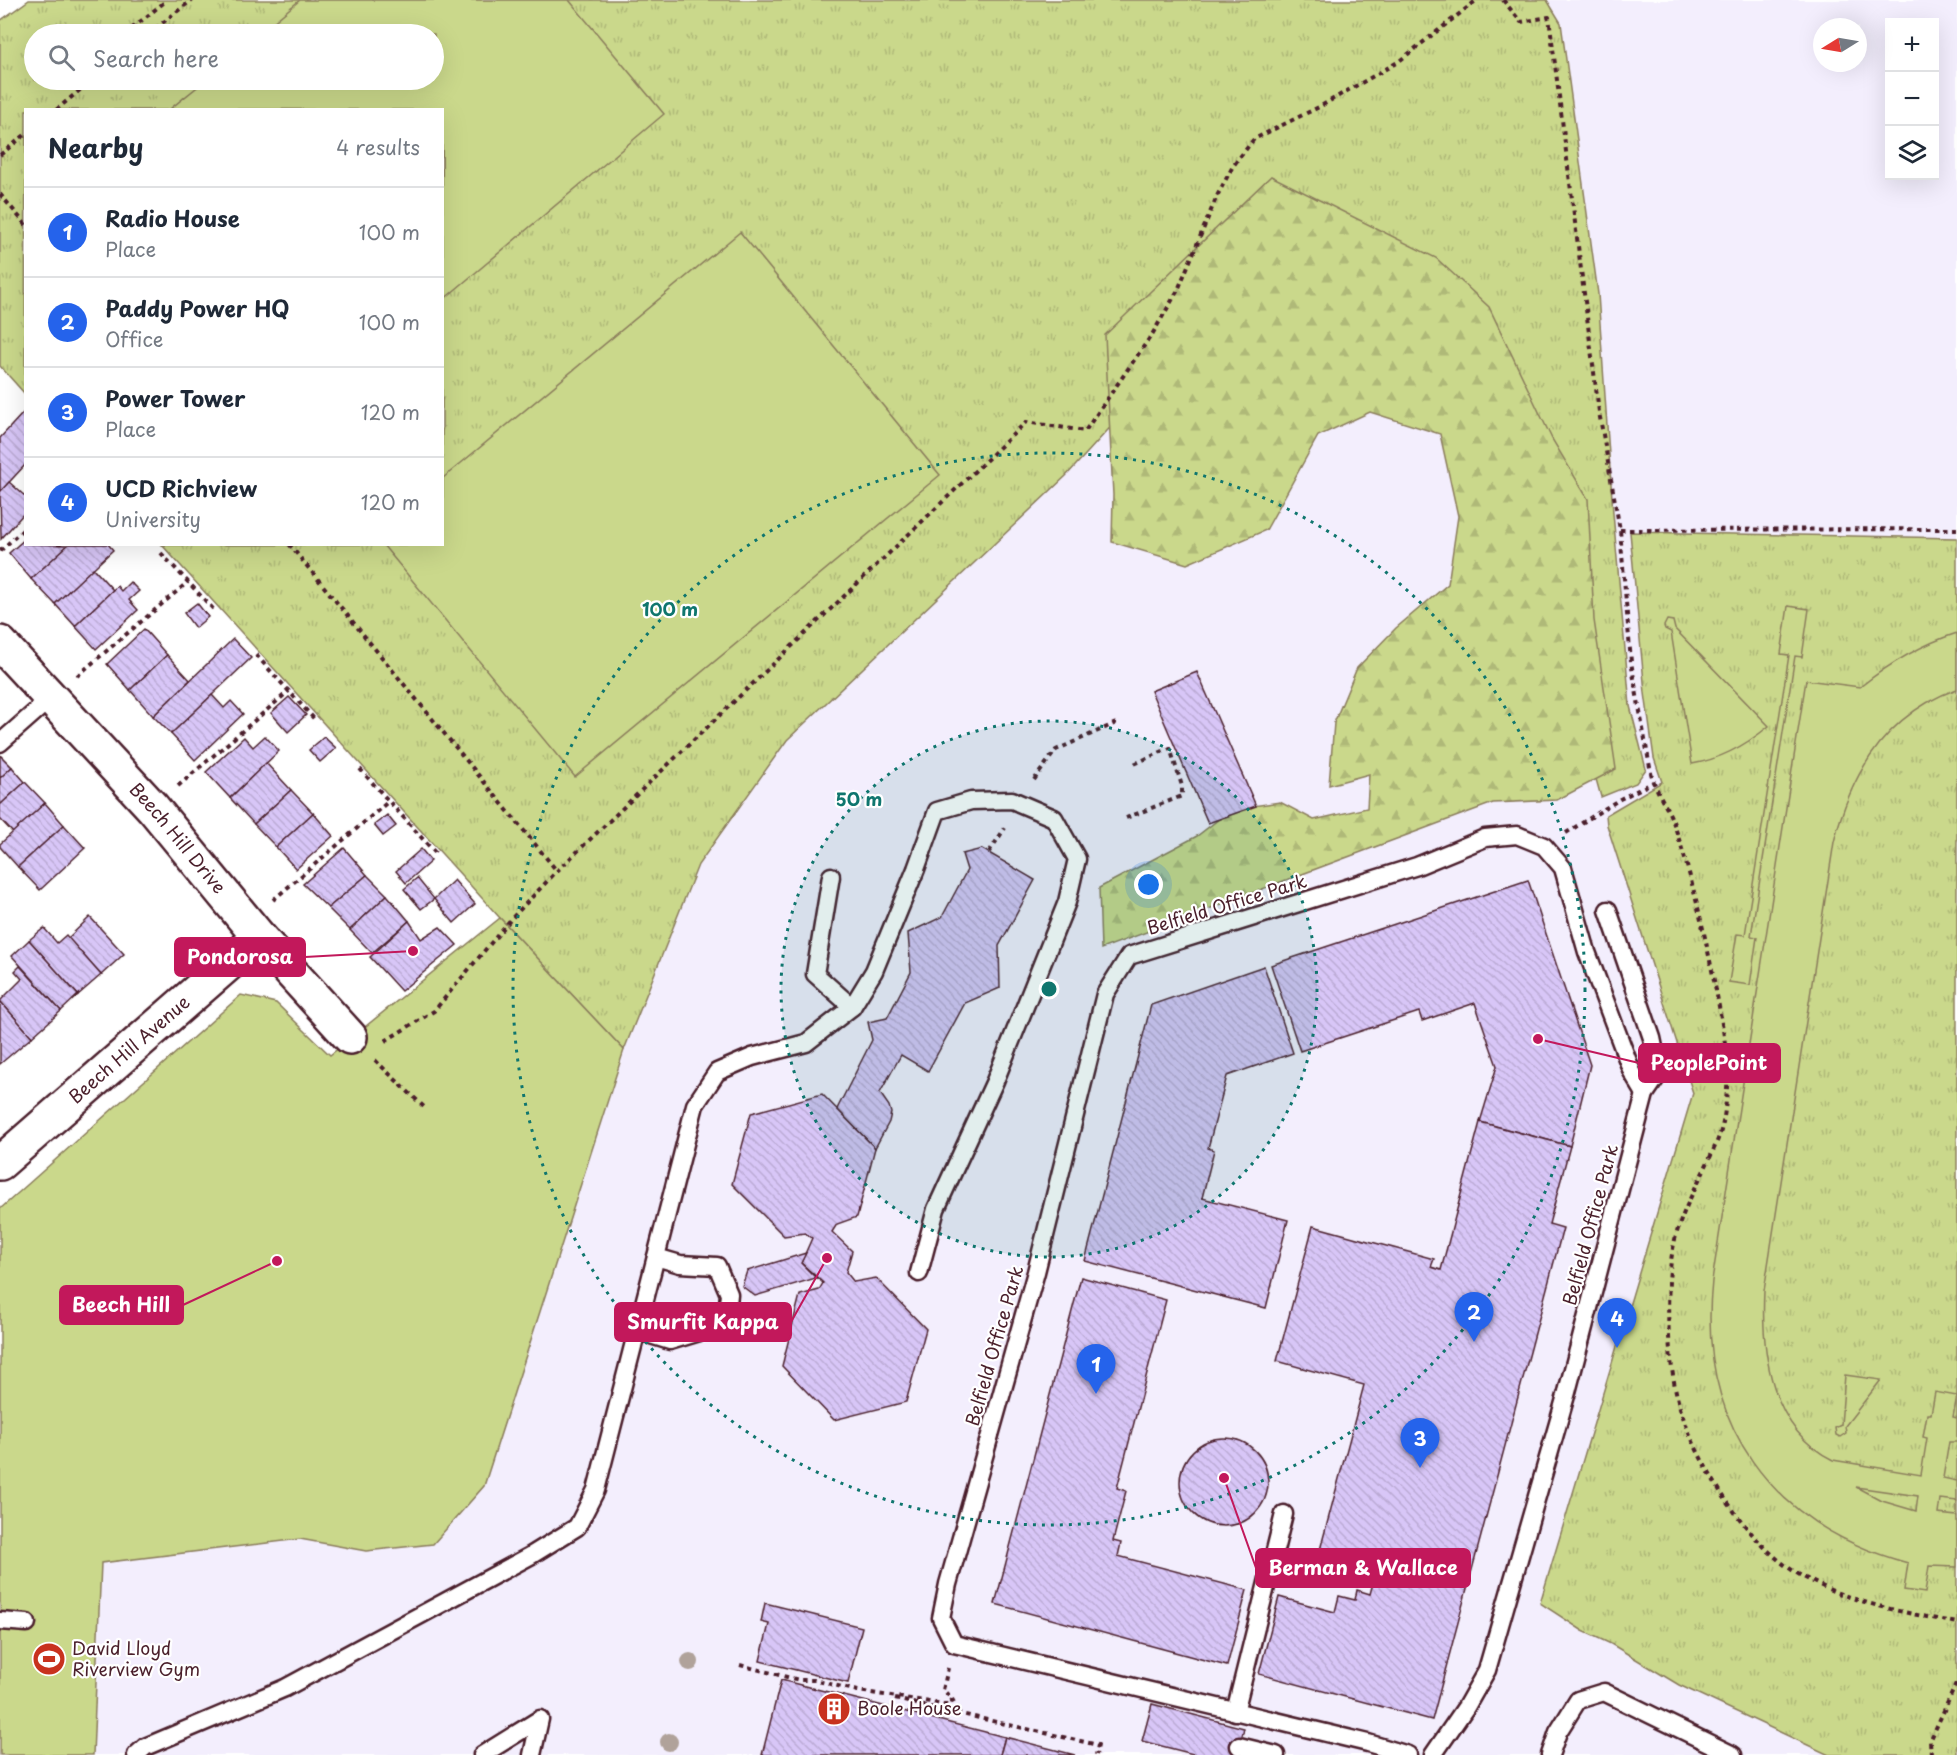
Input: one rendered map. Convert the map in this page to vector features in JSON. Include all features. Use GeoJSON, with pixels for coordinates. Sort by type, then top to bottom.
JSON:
{"type":"FeatureCollection","features":[{"type":"Feature","properties":{"kind":"street","name":"Beech Hill Drive"},"geometry":{"type":"LineString","coordinates":[[0,643],[153,808],[253,929],[363,1042]]}},
{"type":"Feature","properties":{"kind":"street","name":"Beech Hill Avenue"},"geometry":{"type":"LineString","coordinates":[[0,1163],[253,929]]}},
{"type":"Feature","properties":{"kind":"lane"},"geometry":{"type":"LineString","coordinates":[[0,743],[51,698]]}},
{"type":"Feature","properties":{"kind":"lane"},"geometry":{"type":"LineString","coordinates":[[136,1755],[146,1747],[285,1688],[530,1556],[577,1527],[596,1490],[694,1105],[717,1072],[752,1057],[806,1043],[852,1007],[874,971],[937,811],[971,801],[1012,800],[1054,818],[1077,859],[1067,902],[1004,1060],[936,1209],[919,1273]]}},
{"type":"Feature","properties":{"kind":"lane","name":"Belfield Office Park"},"geometry":{"type":"LineString","coordinates":[[954,1644],[941,1618],[948,1584],[1036,1272],[1105,994],[1129,956],[1417,866],[1485,838],[1517,835],[1544,846],[1563,868],[1587,951],[1632,1072],[1645,1094],[1567,1392],[1487,1670],[1466,1707],[1433,1755]]}},
{"type":"Feature","properties":{"kind":"lane"},"geometry":{"type":"LineString","coordinates":[[831,876],[815,974],[852,1007]]}},
{"type":"Feature","properties":{"kind":"lane"},"geometry":{"type":"LineString","coordinates":[[1608,910],[1658,1062],[1656,1078],[1645,1094]]}},
{"type":"Feature","properties":{"kind":"lane"},"geometry":{"type":"LineString","coordinates":[[638,1331],[670,1341],[726,1324],[729,1294],[717,1266],[680,1264],[656,1257]]}},
{"type":"Feature","properties":{"kind":"lane"},"geometry":{"type":"LineString","coordinates":[[1235,1712],[1284,1514]]}},
{"type":"Feature","properties":{"kind":"lane"},"geometry":{"type":"LineString","coordinates":[[0,1621],[27,1623]]}},
{"type":"Feature","properties":{"kind":"lane"},"geometry":{"type":"LineString","coordinates":[[954,1644],[1368,1743],[1408,1755]]}},
{"type":"Feature","properties":{"kind":"lane"},"geometry":{"type":"LineString","coordinates":[[1550,1755],[1558,1732],[1578,1700],[1604,1692],[1733,1755]]}},
{"type":"Feature","properties":{"kind":"lane"},"geometry":{"type":"LineString","coordinates":[[482,1755],[540,1719],[532,1755]]}},
{"type":"Feature","properties":{"kind":"lane"},"geometry":{"type":"LineString","coordinates":[[1239,1746],[1276,1755]]}},
{"type":"Feature","properties":{"kind":"path"},"geometry":{"type":"LineString","coordinates":[[137,24],[167,0]]}},
{"type":"Feature","properties":{"kind":"path"},"geometry":{"type":"LineString","coordinates":[[161,24],[192,0]]}},
{"type":"Feature","properties":{"kind":"path"},"geometry":{"type":"LineString","coordinates":[[363,1042],[434,1011],[511,919],[557,871],[1026,422],[1085,431],[1153,333],[1178,290],[1217,196],[1233,166],[1254,139],[1319,107],[1398,62],[1477,0]]}},
{"type":"Feature","properties":{"kind":"path"},"geometry":{"type":"LineString","coordinates":[[1503,0],[1521,22],[1549,17],[1599,412],[1620,530],[1631,662],[1654,782],[1675,826],[1704,929],[1722,1026],[1727,1087],[1719,1137],[1684,1210],[1674,1243],[1668,1277],[1674,1379],[1681,1412],[1696,1449],[1735,1513],[1762,1544],[1793,1571],[1828,1590],[1883,1608],[1957,1623]]}},
{"type":"Feature","properties":{"kind":"path"},"geometry":{"type":"LineString","coordinates":[[58,108],[80,90]]}},
{"type":"Feature","properties":{"kind":"path"},"geometry":{"type":"LineString","coordinates":[[0,155],[24,136]]}},
{"type":"Feature","properties":{"kind":"path"},"geometry":{"type":"LineString","coordinates":[[0,194],[24,223]]}},
{"type":"Feature","properties":{"kind":"path"},"geometry":{"type":"LineString","coordinates":[[1620,530],[1957,529]]}},
{"type":"Feature","properties":{"kind":"path"},"geometry":{"type":"LineString","coordinates":[[0,551],[24,530]]}},
{"type":"Feature","properties":{"kind":"path"},"geometry":{"type":"LineString","coordinates":[[291,546],[557,871]]}},
{"type":"Feature","properties":{"kind":"path"},"geometry":{"type":"LineString","coordinates":[[162,553],[215,611]]}},
{"type":"Feature","properties":{"kind":"path"},"geometry":{"type":"LineString","coordinates":[[51,698],[189,582]]}},
{"type":"Feature","properties":{"kind":"path"},"geometry":{"type":"LineString","coordinates":[[256,655],[316,721]]}},
{"type":"Feature","properties":{"kind":"path"},"geometry":{"type":"LineString","coordinates":[[153,808],[289,691]]}},
{"type":"Feature","properties":{"kind":"path"},"geometry":{"type":"LineString","coordinates":[[989,852],[1056,750],[1116,723]]}},
{"type":"Feature","properties":{"kind":"path"},"geometry":{"type":"LineString","coordinates":[[1126,818],[1182,796],[1182,786],[1170,748],[1134,764]]}},
{"type":"Feature","properties":{"kind":"path"},"geometry":{"type":"LineString","coordinates":[[360,769],[438,856]]}},
{"type":"Feature","properties":{"kind":"path"},"geometry":{"type":"LineString","coordinates":[[1585,821],[1620,799],[1654,782]]}},
{"type":"Feature","properties":{"kind":"path"},"geometry":{"type":"LineString","coordinates":[[253,929],[389,801]]}},
{"type":"Feature","properties":{"kind":"path"},"geometry":{"type":"LineString","coordinates":[[374,1059],[424,1107]]}},
{"type":"Feature","properties":{"kind":"path"},"geometry":{"type":"LineString","coordinates":[[954,1644],[943,1690],[952,1699],[960,1714]]}},
{"type":"Feature","properties":{"kind":"path"},"geometry":{"type":"LineString","coordinates":[[740,1665],[1098,1745],[1096,1755]]}},
{"type":"Feature","properties":{"kind":"path"},"geometry":{"type":"LineString","coordinates":[[1931,1755],[1930,1741],[1957,1682]]}},
{"type":"Feature","properties":{"kind":"path"},"geometry":{"type":"LineString","coordinates":[[858,1691],[950,1706],[952,1699]]}},
{"type":"Feature","properties":{"kind":"shaded area"},"geometry":{"type":"Polygon","coordinates":[[[29,0],[1957,0],[1957,1755],[93,1755],[101,1563],[300,1539],[366,1551],[484,1486],[624,1050],[500,918],[163,546],[444,546],[444,108],[24,108],[24,393],[0,366],[0,21],[29,0]]]}},
{"type":"Feature","properties":{"kind":"green space"},"geometry":{"type":"Polygon","coordinates":[[[29,0],[1547,0],[1561,23],[1598,294],[1613,513],[1630,706],[1646,769],[1636,783],[1601,797],[1500,434],[1300,219],[1066,476],[787,740],[698,865],[624,1050],[500,918],[163,546],[444,546],[444,108],[24,108],[24,393],[0,366],[0,21],[29,0]]]}},
{"type":"Feature","properties":{"kind":"green space"},"geometry":{"type":"Polygon","coordinates":[[[300,0],[569,0],[664,114],[444,299],[444,108],[171,108],[194,90],[444,90],[444,24],[271,24],[300,0]]]}},
{"type":"Feature","properties":{"kind":"green space"},"geometry":{"type":"Polygon","coordinates":[[[1271,176],[1436,258],[1489,307],[1552,439],[1588,499],[1594,620],[1616,769],[1557,800],[1493,803],[1101,949],[1099,888],[1197,836],[1232,809],[1280,802],[1314,820],[1367,808],[1369,774],[1329,785],[1334,723],[1357,668],[1396,628],[1448,584],[1458,516],[1440,434],[1370,412],[1318,436],[1266,530],[1187,564],[1112,542],[1113,495],[1105,335],[1271,176]]]}},
{"type":"Feature","properties":{"kind":"green space"},"geometry":{"type":"Polygon","coordinates":[[[740,232],[940,475],[575,777],[384,546],[444,546],[444,477],[740,232]]]}},
{"type":"Feature","properties":{"kind":"green space"},"geometry":{"type":"Polygon","coordinates":[[[1630,532],[1957,538],[1957,1755],[1829,1755],[1679,1685],[1611,1644],[1583,1631],[1540,1603],[1693,1093],[1607,825],[1606,815],[1662,782],[1654,758],[1645,693],[1630,532]]]}},
{"type":"Feature","properties":{"kind":"green space"},"geometry":{"type":"Polygon","coordinates":[[[1788,606],[1809,609],[1802,657],[1795,656],[1751,936],[1757,937],[1750,985],[1729,982],[1737,934],[1745,935],[1789,655],[1781,654],[1788,606]]]}},
{"type":"Feature","properties":{"kind":"green space"},"geometry":{"type":"Polygon","coordinates":[[[1667,620],[1673,621],[1675,629],[1769,726],[1733,750],[1713,759],[1692,764],[1671,632],[1664,626],[1667,620]]]}},
{"type":"Feature","properties":{"kind":"green space"},"geometry":{"type":"Polygon","coordinates":[[[1957,633],[1957,689],[1932,700],[1891,730],[1875,749],[1862,770],[1850,792],[1841,817],[1834,842],[1764,1291],[1768,1364],[1783,1410],[1796,1430],[1812,1447],[1833,1460],[1921,1475],[1927,1438],[1923,1437],[1927,1414],[1931,1414],[1935,1392],[1957,1396],[1953,1417],[1957,1418],[1957,1442],[1949,1442],[1943,1478],[1957,1481],[1957,1501],[1940,1499],[1938,1514],[1957,1516],[1957,1567],[1929,1566],[1925,1593],[1904,1590],[1908,1563],[1859,1546],[1817,1523],[1781,1495],[1753,1461],[1731,1423],[1717,1380],[1710,1332],[1712,1281],[1806,680],[1860,687],[1906,656],[1930,643],[1957,633]],[[1856,1487],[1882,1501],[1916,1511],[1918,1496],[1856,1487]]]}},
{"type":"Feature","properties":{"kind":"green space"},"geometry":{"type":"Polygon","coordinates":[[[500,918],[624,1050],[484,1486],[433,1544],[366,1551],[300,1539],[101,1563],[93,1755],[0,1755],[0,1209],[241,995],[276,1003],[330,1055],[500,918]]]}},
{"type":"Feature","properties":{"kind":"green space"},"geometry":{"type":"Polygon","coordinates":[[[1845,1375],[1881,1380],[1845,1426],[1846,1433],[1840,1437],[1836,1435],[1835,1428],[1841,1425],[1845,1375]]]}},
{"type":"Feature","properties":{"kind":"building"},"geometry":{"type":"Polygon","coordinates":[[[24,414],[24,466],[0,492],[0,438],[24,414]]]}},
{"type":"Feature","properties":{"kind":"building"},"geometry":{"type":"Polygon","coordinates":[[[9,482],[24,495],[24,513],[1,539],[0,492],[9,482]]]}},
{"type":"Feature","properties":{"kind":"building"},"geometry":{"type":"Polygon","coordinates":[[[24,540],[24,546],[68,546],[31,579],[9,553],[24,540]]]}},
{"type":"Feature","properties":{"kind":"building"},"geometry":{"type":"Polygon","coordinates":[[[67,546],[110,546],[113,550],[55,604],[31,579],[67,546]]]}},
{"type":"Feature","properties":{"kind":"building"},"geometry":{"type":"Polygon","coordinates":[[[93,568],[113,590],[75,626],[55,604],[93,568]]]}},
{"type":"Feature","properties":{"kind":"building"},"geometry":{"type":"Polygon","coordinates":[[[130,582],[139,591],[129,600],[138,610],[96,649],[75,626],[117,586],[121,591],[130,582]]]}},
{"type":"Feature","properties":{"kind":"building"},"geometry":{"type":"Polygon","coordinates":[[[197,603],[208,617],[195,628],[184,613],[197,603]]]}},
{"type":"Feature","properties":{"kind":"building"},"geometry":{"type":"Polygon","coordinates":[[[144,629],[167,655],[130,690],[107,664],[144,629]]]}},
{"type":"Feature","properties":{"kind":"building"},"geometry":{"type":"Polygon","coordinates":[[[233,639],[251,658],[171,734],[153,716],[233,639]]]}},
{"type":"Feature","properties":{"kind":"building"},"geometry":{"type":"Polygon","coordinates":[[[167,655],[190,680],[153,716],[130,690],[167,655]]]}},
{"type":"Feature","properties":{"kind":"building"},"geometry":{"type":"Polygon","coordinates":[[[1197,672],[1256,806],[1208,823],[1151,691],[1197,672]]]}},
{"type":"Feature","properties":{"kind":"building"},"geometry":{"type":"Polygon","coordinates":[[[212,695],[224,708],[231,701],[243,714],[195,760],[171,734],[212,695]]]}},
{"type":"Feature","properties":{"kind":"building"},"geometry":{"type":"Polygon","coordinates":[[[289,697],[306,715],[288,732],[271,713],[289,697]]]}},
{"type":"Feature","properties":{"kind":"building"},"geometry":{"type":"Polygon","coordinates":[[[265,736],[279,751],[230,798],[206,772],[244,737],[253,747],[265,736]]]}},
{"type":"Feature","properties":{"kind":"building"},"geometry":{"type":"Polygon","coordinates":[[[324,737],[336,748],[320,762],[309,750],[324,737]]]}},
{"type":"Feature","properties":{"kind":"building"},"geometry":{"type":"Polygon","coordinates":[[[0,755],[12,767],[0,778],[0,755]]]}},
{"type":"Feature","properties":{"kind":"building"},"geometry":{"type":"Polygon","coordinates":[[[266,763],[291,790],[254,824],[230,798],[266,763]]]}},
{"type":"Feature","properties":{"kind":"building"},"geometry":{"type":"Polygon","coordinates":[[[12,767],[25,782],[0,805],[0,778],[12,767]]]}},
{"type":"Feature","properties":{"kind":"building"},"geometry":{"type":"Polygon","coordinates":[[[25,782],[45,803],[13,833],[0,819],[0,805],[25,782]]]}},
{"type":"Feature","properties":{"kind":"building"},"geometry":{"type":"Polygon","coordinates":[[[291,790],[313,813],[276,847],[254,824],[291,790]]]}},
{"type":"Feature","properties":{"kind":"building"},"geometry":{"type":"Polygon","coordinates":[[[45,803],[64,825],[18,867],[0,847],[0,844],[45,803]]]}},
{"type":"Feature","properties":{"kind":"building"},"geometry":{"type":"Polygon","coordinates":[[[313,813],[333,836],[296,869],[276,847],[313,813]]]}},
{"type":"Feature","properties":{"kind":"building"},"geometry":{"type":"Polygon","coordinates":[[[387,815],[396,826],[383,836],[374,825],[387,815]]]}},
{"type":"Feature","properties":{"kind":"building"},"geometry":{"type":"Polygon","coordinates":[[[64,825],[85,848],[40,890],[18,867],[64,825]]]}},
{"type":"Feature","properties":{"kind":"building"},"geometry":{"type":"Polygon","coordinates":[[[344,848],[367,875],[328,908],[303,884],[344,848]]]}},
{"type":"Feature","properties":{"kind":"building"},"geometry":{"type":"Polygon","coordinates":[[[421,849],[431,861],[406,883],[396,871],[421,849]]]}},
{"type":"Feature","properties":{"kind":"building"},"geometry":{"type":"Polygon","coordinates":[[[982,849],[1035,880],[999,946],[1000,988],[965,1003],[928,1071],[901,1055],[880,1093],[891,1113],[889,1122],[875,1148],[837,1109],[872,1040],[868,1022],[887,1018],[911,972],[908,933],[942,917],[967,870],[962,854],[982,849]]]}},
{"type":"Feature","properties":{"kind":"building"},"geometry":{"type":"Polygon","coordinates":[[[367,875],[387,895],[350,930],[328,908],[367,875]]]}},
{"type":"Feature","properties":{"kind":"building"},"geometry":{"type":"Polygon","coordinates":[[[417,878],[434,899],[421,909],[404,889],[417,878]]]}},
{"type":"Feature","properties":{"kind":"building"},"geometry":{"type":"Polygon","coordinates":[[[454,880],[475,904],[454,923],[434,899],[454,880]]]}},
{"type":"Feature","properties":{"kind":"building"},"geometry":{"type":"Polygon","coordinates":[[[1528,880],[1590,1065],[1570,1146],[1480,1122],[1497,1066],[1475,1003],[1422,1021],[1419,1012],[1300,1051],[1271,965],[1528,880]]]}},
{"type":"Feature","properties":{"kind":"building"},"geometry":{"type":"Polygon","coordinates":[[[387,895],[409,921],[372,953],[350,930],[387,895]]]}},
{"type":"Feature","properties":{"kind":"building"},"geometry":{"type":"Polygon","coordinates":[[[90,917],[124,954],[101,975],[67,939],[90,917]]]}},
{"type":"Feature","properties":{"kind":"building"},"geometry":{"type":"Polygon","coordinates":[[[409,921],[421,939],[440,927],[457,945],[401,991],[370,957],[409,921]]]}},
{"type":"Feature","properties":{"kind":"building"},"geometry":{"type":"Polygon","coordinates":[[[44,928],[57,943],[66,935],[101,975],[78,995],[29,940],[44,928]]]}},
{"type":"Feature","properties":{"kind":"building"},"geometry":{"type":"Polygon","coordinates":[[[29,940],[78,995],[61,1011],[12,956],[29,940]]]}},
{"type":"Feature","properties":{"kind":"building"},"geometry":{"type":"Polygon","coordinates":[[[20,966],[61,1011],[32,1037],[0,1001],[22,979],[15,971],[20,966]]]}},
{"type":"Feature","properties":{"kind":"building"},"geometry":{"type":"Polygon","coordinates":[[[1264,966],[1293,1053],[1227,1076],[1208,1148],[1214,1150],[1202,1198],[1288,1220],[1266,1308],[1085,1261],[1151,1005],[1264,966]]]}},
{"type":"Feature","properties":{"kind":"building"},"geometry":{"type":"Polygon","coordinates":[[[0,1001],[32,1037],[0,1064],[0,1001]]]}},
{"type":"Feature","properties":{"kind":"building"},"geometry":{"type":"Polygon","coordinates":[[[822,1094],[875,1148],[857,1217],[837,1224],[832,1232],[852,1251],[846,1272],[854,1282],[876,1278],[926,1329],[906,1402],[834,1420],[782,1366],[800,1295],[819,1290],[823,1283],[801,1263],[812,1238],[805,1233],[784,1236],[732,1184],[751,1113],[822,1094]]]}},
{"type":"Feature","properties":{"kind":"building"},"geometry":{"type":"Polygon","coordinates":[[[1480,1122],[1570,1146],[1549,1224],[1563,1228],[1432,1720],[1259,1674],[1279,1597],[1335,1612],[1339,1596],[1355,1600],[1357,1590],[1370,1594],[1378,1565],[1320,1550],[1364,1385],[1277,1361],[1313,1226],[1434,1259],[1431,1267],[1441,1270],[1480,1122]]]}},
{"type":"Feature","properties":{"kind":"building"},"geometry":{"type":"Polygon","coordinates":[[[806,1253],[801,1263],[816,1278],[755,1296],[742,1286],[747,1271],[806,1253]]]}},
{"type":"Feature","properties":{"kind":"building"},"geometry":{"type":"Polygon","coordinates":[[[1081,1277],[1166,1300],[1117,1488],[1126,1491],[1113,1541],[1121,1543],[1118,1556],[1247,1590],[1227,1666],[995,1604],[1081,1277]]]}},
{"type":"Feature","properties":{"kind":"building"},"geometry":{"type":"Polygon","coordinates":[[[1224,1438],[1241,1441],[1255,1451],[1265,1465],[1268,1482],[1265,1499],[1255,1513],[1241,1523],[1224,1526],[1207,1523],[1193,1513],[1183,1499],[1180,1482],[1183,1465],[1193,1451],[1207,1441],[1224,1438]]]}},
{"type":"Feature","properties":{"kind":"building"},"geometry":{"type":"Polygon","coordinates":[[[765,1603],[862,1627],[848,1683],[760,1661],[769,1624],[761,1622],[765,1603]]]}},
{"type":"Feature","properties":{"kind":"building","name":"Boole House"},"geometry":{"type":"Polygon","coordinates":[[[781,1680],[1005,1737],[1000,1755],[762,1755],[781,1680]]]}},
{"type":"Feature","properties":{"kind":"building"},"geometry":{"type":"Polygon","coordinates":[[[1152,1704],[1244,1728],[1237,1755],[1197,1755],[1142,1741],[1152,1704]]]}},
{"type":"Feature","properties":{"kind":"building"},"geometry":{"type":"Polygon","coordinates":[[[1005,1737],[1075,1755],[1000,1755],[1005,1737]]]}},
{"type":"Feature","properties":{"kind":"place","name":"Pondorosa"},"geometry":{"type":"Point","coordinates":[413,951]}},
{"type":"Feature","properties":{"kind":"place","name":"PeoplePoint"},"geometry":{"type":"Point","coordinates":[1538,1039]}},
{"type":"Feature","properties":{"kind":"place","name":"Smurfit Kappa"},"geometry":{"type":"Point","coordinates":[827,1258]}},
{"type":"Feature","properties":{"kind":"place","name":"Beech Hill"},"geometry":{"type":"Point","coordinates":[277,1261]}},
{"type":"Feature","properties":{"kind":"place","name":"Paddy Power HQ"},"geometry":{"type":"Point","coordinates":[1474,1342]}},
{"type":"Feature","properties":{"kind":"place","name":"UCD Richview"},"geometry":{"type":"Point","coordinates":[1617,1348]}},
{"type":"Feature","properties":{"kind":"place","name":"Radio House"},"geometry":{"type":"Point","coordinates":[1096,1394]}},
{"type":"Feature","properties":{"kind":"place","name":"Power Tower"},"geometry":{"type":"Point","coordinates":[1420,1468]}},
{"type":"Feature","properties":{"kind":"place","name":"Berman & Wallace"},"geometry":{"type":"Point","coordinates":[1224,1478]}},
{"type":"Feature","properties":{"kind":"place","name":"David Lloyd Riverview Gym"},"geometry":{"type":"Point","coordinates":[49,1659]}},
{"type":"Feature","properties":{"kind":"place","name":"Boole House"},"geometry":{"type":"Point","coordinates":[834,1709]}}]}
